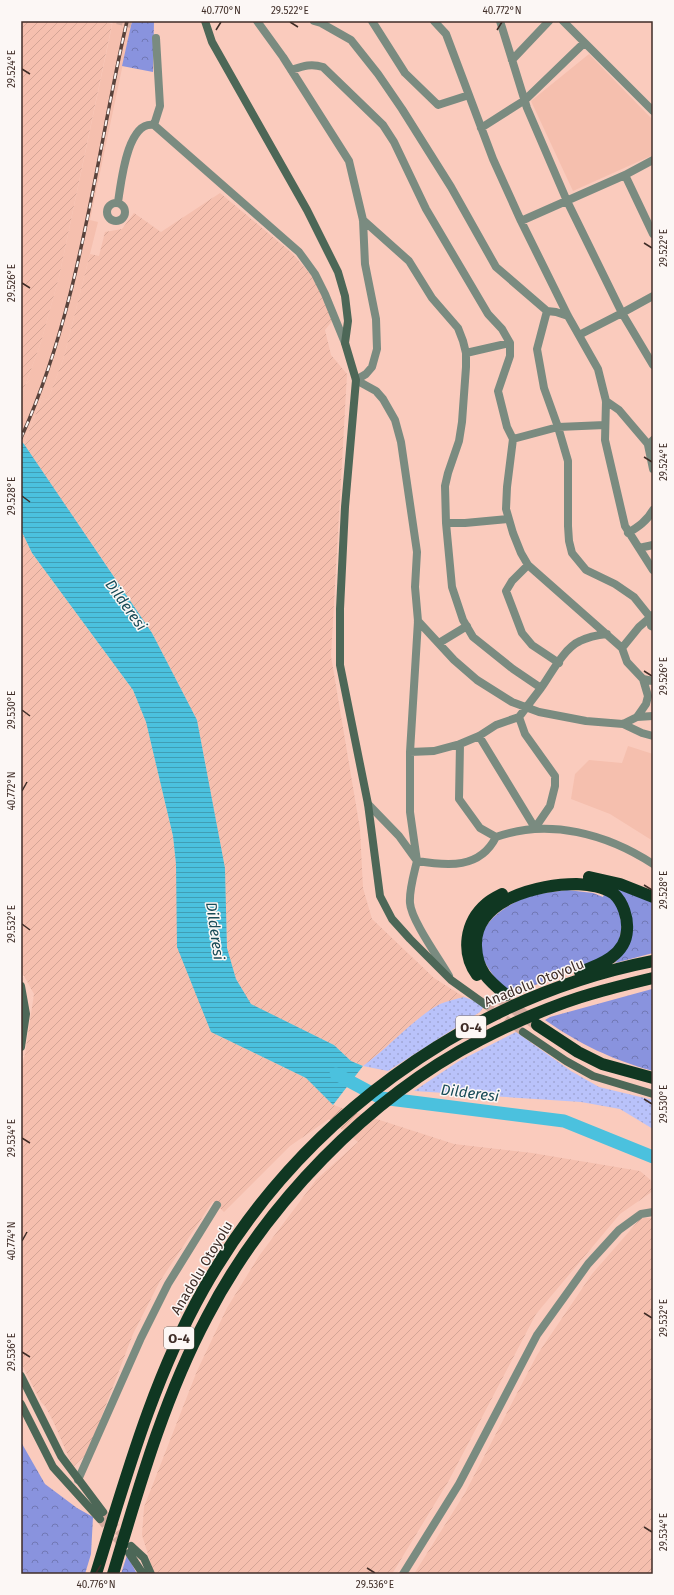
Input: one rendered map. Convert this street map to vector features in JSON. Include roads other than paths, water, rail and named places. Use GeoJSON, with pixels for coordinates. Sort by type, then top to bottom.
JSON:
{"type":"FeatureCollection","features":[{"type":"Feature","properties":{"kind":"highway"},"geometry":{"type":"LineString","coordinates":[[532,997],[572,975],[600,964],[614,956],[622,945],[627,931],[625,914],[620,901],[607,890],[594,886],[565,884],[541,887],[519,894],[498,905],[485,917],[478,929],[476,955],[480,968],[486,978],[503,996],[481,981],[469,960],[467,947],[468,933],[473,920],[485,904],[501,894],[525,884],[563,878],[590,877],[605,880],[620,884],[653,897]]}},
{"type":"Feature","properties":{"kind":"highway","name":"Anadolu Otoyolu"},"geometry":{"type":"LineString","coordinates":[[96,1574],[143,1423],[179,1338],[203,1290],[232,1244],[268,1194],[323,1135],[368,1095],[412,1062],[477,1023],[532,997],[595,975],[653,962]]}},
{"type":"Feature","properties":{"kind":"highway","name":"O-4"},"geometry":{"type":"LineString","coordinates":[[541,1020],[589,994],[653,978]]}},
{"type":"Feature","properties":{"kind":"highway"},"geometry":{"type":"LineString","coordinates":[[541,1020],[653,985]]}},
{"type":"Feature","properties":{"kind":"highway"},"geometry":{"type":"LineString","coordinates":[[541,1020],[582,1048],[605,1059],[653,1073]]}},
{"type":"Feature","properties":{"kind":"highway"},"geometry":{"type":"LineString","coordinates":[[541,1020],[578,1052],[602,1064],[653,1078]]}},
{"type":"Feature","properties":{"kind":"highway","name":"Anadolu Otoyolu"},"geometry":{"type":"LineString","coordinates":[[113,1574],[143,1472],[168,1402],[207,1317],[228,1279],[253,1242],[296,1187],[342,1140],[381,1106],[434,1067],[480,1040],[541,1020]]}},
{"type":"Feature","properties":{"kind":"main road"},"geometry":{"type":"LineString","coordinates":[[205,21],[212,42],[307,210],[338,272],[345,296],[348,321],[345,343],[356,380],[345,507],[340,609],[340,665],[368,804],[380,896],[392,918],[410,939],[452,980],[486,1005]]}},
{"type":"Feature","properties":{"kind":"main road"},"geometry":{"type":"LineString","coordinates":[[21,986],[26,1014],[21,1047]]}},
{"type":"Feature","properties":{"kind":"main road"},"geometry":{"type":"LineString","coordinates":[[523,1032],[566,1061],[593,1076],[653,1094]]}},
{"type":"Feature","properties":{"kind":"main road"},"geometry":{"type":"LineString","coordinates":[[21,1376],[61,1456],[101,1515],[53,1467],[21,1404]]}},
{"type":"Feature","properties":{"kind":"main road"},"geometry":{"type":"LineString","coordinates":[[143,1574],[130,1549],[144,1558],[151,1574]]}},
{"type":"Feature","properties":{"kind":"street"},"geometry":{"type":"LineString","coordinates":[[257,21],[291,70],[349,161],[363,220],[364,264],[376,319],[377,349],[372,367],[366,374],[356,380],[376,392],[383,399],[395,420],[401,442],[417,552],[414,587],[418,621],[410,752],[410,812],[417,861],[412,881],[410,904],[417,925],[452,980]]}},
{"type":"Feature","properties":{"kind":"street"},"geometry":{"type":"LineString","coordinates":[[314,21],[321,23],[351,40],[378,74],[451,187],[496,267],[547,312],[556,312],[568,316]]}},
{"type":"Feature","properties":{"kind":"street"},"geometry":{"type":"LineString","coordinates":[[372,21],[405,73],[438,105],[469,95]]}},
{"type":"Feature","properties":{"kind":"street"},"geometry":{"type":"LineString","coordinates":[[434,21],[446,34],[481,128],[521,221],[568,316],[598,369],[606,400],[605,440],[625,526],[628,533],[653,570]]}},
{"type":"Feature","properties":{"kind":"street"},"geometry":{"type":"LineString","coordinates":[[500,21],[527,108],[567,201],[622,313],[653,366]]}},
{"type":"Feature","properties":{"kind":"street"},"geometry":{"type":"LineString","coordinates":[[512,60],[549,21]]}},
{"type":"Feature","properties":{"kind":"street"},"geometry":{"type":"LineString","coordinates":[[563,21],[653,111]]}},
{"type":"Feature","properties":{"kind":"street"},"geometry":{"type":"LineString","coordinates":[[154,125],[160,106],[156,38]]}},
{"type":"Feature","properties":{"kind":"street"},"geometry":{"type":"LineString","coordinates":[[481,128],[525,100],[584,43]]}},
{"type":"Feature","properties":{"kind":"street"},"geometry":{"type":"LineString","coordinates":[[291,70],[314,64],[323,67],[383,125],[394,142],[426,209],[488,314],[502,329],[510,343],[510,356],[498,391],[507,426],[513,439],[506,509],[513,534],[528,565],[622,648],[627,662],[643,678],[653,681]]}},
{"type":"Feature","properties":{"kind":"street"},"geometry":{"type":"LineString","coordinates":[[118,202],[129,146],[144,126],[149,124],[154,125],[299,252],[315,274],[345,343]]}},
{"type":"Feature","properties":{"kind":"street"},"geometry":{"type":"LineString","coordinates":[[521,221],[625,175],[653,160]]}},
{"type":"Feature","properties":{"kind":"street"},"geometry":{"type":"LineString","coordinates":[[625,175],[653,234]]}},
{"type":"Feature","properties":{"kind":"street"},"geometry":{"type":"LineString","coordinates":[[363,220],[409,261],[432,298],[458,328],[463,341],[466,353],[462,422],[448,473],[446,486],[446,523],[452,587],[463,620],[473,637],[513,669],[541,688]]}},
{"type":"Feature","properties":{"kind":"street"},"geometry":{"type":"LineString","coordinates":[[579,334],[653,296]]}},
{"type":"Feature","properties":{"kind":"street"},"geometry":{"type":"LineString","coordinates":[[547,312],[537,349],[544,388],[568,461],[568,526],[569,541],[572,553],[586,570],[615,584],[634,597],[652,616],[653,627]]}},
{"type":"Feature","properties":{"kind":"street"},"geometry":{"type":"LineString","coordinates":[[466,353],[510,343]]}},
{"type":"Feature","properties":{"kind":"street"},"geometry":{"type":"LineString","coordinates":[[606,400],[619,410],[651,445],[653,469]]}},
{"type":"Feature","properties":{"kind":"street"},"geometry":{"type":"LineString","coordinates":[[513,439],[558,427],[605,425]]}},
{"type":"Feature","properties":{"kind":"street"},"geometry":{"type":"LineString","coordinates":[[628,533],[641,525],[650,516],[653,510]]}},
{"type":"Feature","properties":{"kind":"street"},"geometry":{"type":"LineString","coordinates":[[446,523],[465,523],[508,519]]}},
{"type":"Feature","properties":{"kind":"street"},"geometry":{"type":"LineString","coordinates":[[639,548],[653,545]]}},
{"type":"Feature","properties":{"kind":"street"},"geometry":{"type":"LineString","coordinates":[[528,565],[512,581],[506,591],[522,632],[532,645],[559,663]]}},
{"type":"Feature","properties":{"kind":"street"},"geometry":{"type":"LineString","coordinates":[[622,648],[632,634],[652,616]]}},
{"type":"Feature","properties":{"kind":"street"},"geometry":{"type":"LineString","coordinates":[[418,621],[454,660],[477,680],[512,702],[539,712],[586,720],[623,724],[642,733],[653,736]]}},
{"type":"Feature","properties":{"kind":"street"},"geometry":{"type":"LineString","coordinates":[[439,643],[467,626]]}},
{"type":"Feature","properties":{"kind":"street"},"geometry":{"type":"LineString","coordinates":[[410,752],[434,751],[460,744],[479,736],[496,725],[519,717],[565,653],[579,641],[594,636],[607,634]]}},
{"type":"Feature","properties":{"kind":"street"},"geometry":{"type":"LineString","coordinates":[[637,717],[646,704],[648,696],[643,678]]}},
{"type":"Feature","properties":{"kind":"street"},"geometry":{"type":"LineString","coordinates":[[623,724],[637,717],[653,716]]}},
{"type":"Feature","properties":{"kind":"street"},"geometry":{"type":"LineString","coordinates":[[519,717],[525,734],[555,776],[555,786],[550,806],[535,828]]}},
{"type":"Feature","properties":{"kind":"street"},"geometry":{"type":"LineString","coordinates":[[479,736],[535,828]]}},
{"type":"Feature","properties":{"kind":"street"},"geometry":{"type":"LineString","coordinates":[[460,744],[459,799],[480,828],[496,837]]}},
{"type":"Feature","properties":{"kind":"street"},"geometry":{"type":"LineString","coordinates":[[368,804],[399,836],[417,861],[454,864],[468,862],[483,855],[496,837],[507,833],[535,828],[559,829],[598,837],[638,855],[653,864]]}},
{"type":"Feature","properties":{"kind":"street"},"geometry":{"type":"LineString","coordinates":[[78,1480],[168,1284],[217,1205]]}},
{"type":"Feature","properties":{"kind":"street"},"geometry":{"type":"LineString","coordinates":[[403,1574],[459,1484],[537,1335],[588,1264],[619,1230],[640,1214],[653,1212]]}},
{"type":"Feature","properties":{"kind":"water"},"geometry":{"type":"Polygon","coordinates":[[[21,441],[152,633],[197,720],[225,868],[227,948],[236,979],[251,1004],[334,1045],[351,1061],[363,1066],[333,1105],[306,1078],[211,1032],[177,947],[176,864],[173,836],[146,722],[133,690],[32,553],[21,530],[21,441]]]}},
{"type":"Feature","properties":{"kind":"waterway","name":"Dilderesi"},"geometry":{"type":"LineString","coordinates":[[336,1074],[381,1098],[564,1121],[653,1157]]}},
{"type":"Feature","properties":{"kind":"tunnel"},"geometry":{"type":"LineString","coordinates":[[117,21],[131,25]]}},
{"type":"Feature","properties":{"kind":"tunnel"},"geometry":{"type":"LineString","coordinates":[[500,998],[535,1023]]}},
{"type":"Feature","properties":{"kind":"tunnel"},"geometry":{"type":"LineString","coordinates":[[486,1005],[523,1032]]}},
{"type":"Feature","properties":{"kind":"tunnel"},"geometry":{"type":"LineString","coordinates":[[103,1512],[125,1539]]}},
{"type":"Feature","properties":{"kind":"tunnel"},"geometry":{"type":"LineString","coordinates":[[100,1519],[123,1546]]}},
{"type":"Feature","properties":{"kind":"railway"},"geometry":{"type":"LineString","coordinates":[[21,438],[41,388],[58,337],[72,285],[127,21]]}}]}
